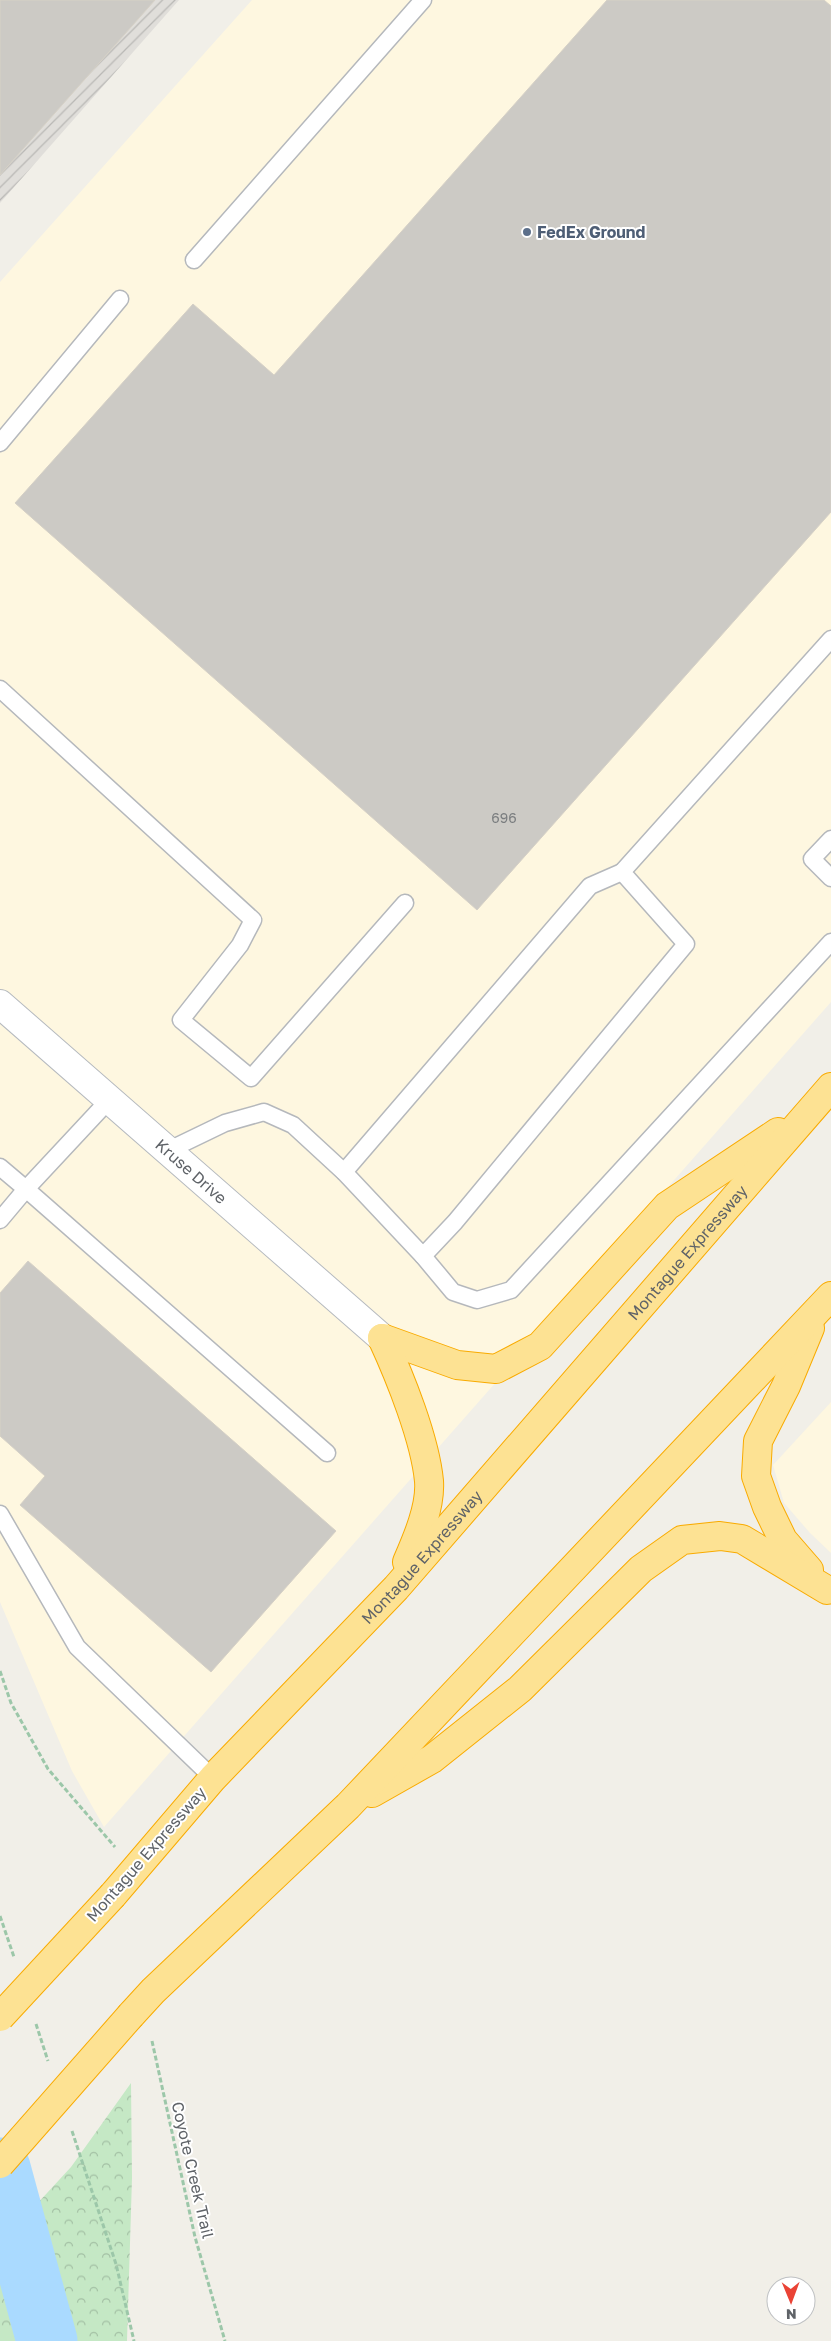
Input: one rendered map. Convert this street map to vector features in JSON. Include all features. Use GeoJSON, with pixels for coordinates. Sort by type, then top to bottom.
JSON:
{"type":"FeatureCollection","features":[{"type":"Feature","properties":{"kind":"highway","name":"Montague Expressway"},"geometry":{"type":"LineString","coordinates":[[0,2017],[113,1895],[213,1778],[396,1588],[831,1086]]}},
{"type":"Feature","properties":{"kind":"highway"},"geometry":{"type":"LineString","coordinates":[[382,1338],[456,1365],[496,1369],[540,1346],[667,1206],[807,1113]]}},
{"type":"Feature","properties":{"kind":"highway"},"geometry":{"type":"LineString","coordinates":[[824,1304],[758,1441],[756,1476],[767,1507],[783,1540],[829,1592]]}},
{"type":"Feature","properties":{"kind":"highway"},"geometry":{"type":"LineString","coordinates":[[0,2164],[137,2009],[348,1806],[824,1304]]}},
{"type":"Feature","properties":{"kind":"highway"},"geometry":{"type":"LineString","coordinates":[[382,1338],[396,1368],[419,1437],[429,1482],[422,1527],[396,1588]]}},
{"type":"Feature","properties":{"kind":"highway"},"geometry":{"type":"LineString","coordinates":[[348,1806],[432,1759],[520,1689],[641,1569],[682,1540],[720,1536],[742,1539],[829,1592]]}},
{"type":"Feature","properties":{"kind":"street","name":"Kruse Drive"},"geometry":{"type":"LineString","coordinates":[[0,1004],[382,1338]]}},
{"type":"Feature","properties":{"kind":"lane"},"geometry":{"type":"LineString","coordinates":[[194,260],[423,0]]}},
{"type":"Feature","properties":{"kind":"lane"},"geometry":{"type":"LineString","coordinates":[[0,443],[120,299]]}},
{"type":"Feature","properties":{"kind":"lane"},"geometry":{"type":"LineString","coordinates":[[344,1172],[590,886],[622,872],[831,639]]}},
{"type":"Feature","properties":{"kind":"lane"},"geometry":{"type":"LineString","coordinates":[[0,689],[254,920],[240,945],[181,1020],[251,1078],[405,903]]}},
{"type":"Feature","properties":{"kind":"lane"},"geometry":{"type":"LineString","coordinates":[[831,839],[812,860],[831,878]]}},
{"type":"Feature","properties":{"kind":"lane"},"geometry":{"type":"LineString","coordinates":[[423,1256],[455,1222],[686,944],[622,872]]}},
{"type":"Feature","properties":{"kind":"lane"},"geometry":{"type":"LineString","coordinates":[[167,1151],[225,1123],[264,1112],[293,1124],[344,1172],[423,1256],[452,1292],[477,1300],[511,1290],[831,942]]}},
{"type":"Feature","properties":{"kind":"lane"},"geometry":{"type":"LineString","coordinates":[[0,1220],[26,1189],[109,1100]]}},
{"type":"Feature","properties":{"kind":"lane"},"geometry":{"type":"LineString","coordinates":[[0,1167],[327,1453]]}},
{"type":"Feature","properties":{"kind":"lane"},"geometry":{"type":"LineString","coordinates":[[0,1514],[77,1647],[213,1778]]}},
{"type":"Feature","properties":{"kind":"path"},"geometry":{"type":"LineString","coordinates":[[0,1671],[11,1704],[48,1769],[134,1870]]}},
{"type":"Feature","properties":{"kind":"path","name":"Coyote Creek Trail"},"geometry":{"type":"LineString","coordinates":[[137,2009],[195,2237],[225,2341]]}},
{"type":"Feature","properties":{"kind":"shaded area"},"geometry":{"type":"Polygon","coordinates":[[[0,0],[179,0],[0,203],[0,0]]]}},
{"type":"Feature","properties":{"kind":"shaded area"},"geometry":{"type":"Polygon","coordinates":[[[252,0],[831,0],[831,1002],[104,1827],[72,1771],[0,1602],[0,282],[252,0]]]}},
{"type":"Feature","properties":{"kind":"shaded area"},"geometry":{"type":"Polygon","coordinates":[[[831,1402],[831,1553],[810,1533],[784,1503],[773,1465],[831,1402]]]}},
{"type":"Feature","properties":{"kind":"green space"},"geometry":{"type":"Polygon","coordinates":[[[131,2083],[132,2178],[127,2341],[0,2341],[0,2244],[71,2167],[131,2083]]]}},
{"type":"Feature","properties":{"kind":"building"},"geometry":{"type":"Polygon","coordinates":[[[0,0],[155,0],[0,175],[0,0]]]}},
{"type":"Feature","properties":{"kind":"building"},"geometry":{"type":"Polygon","coordinates":[[[607,0],[824,0],[831,6],[831,512],[477,910],[15,503],[193,304],[274,375],[607,0]]]}},
{"type":"Feature","properties":{"kind":"building"},"geometry":{"type":"Polygon","coordinates":[[[28,1261],[336,1531],[211,1672],[20,1505],[45,1476],[0,1436],[0,1293],[28,1261]]]}},
{"type":"Feature","properties":{"kind":"waterway"},"geometry":{"type":"LineString","coordinates":[[0,2168],[47,2341]]}},
{"type":"Feature","properties":{"kind":"place","name":"FedEx Ground"},"geometry":{"type":"Point","coordinates":[527,232]}}]}
